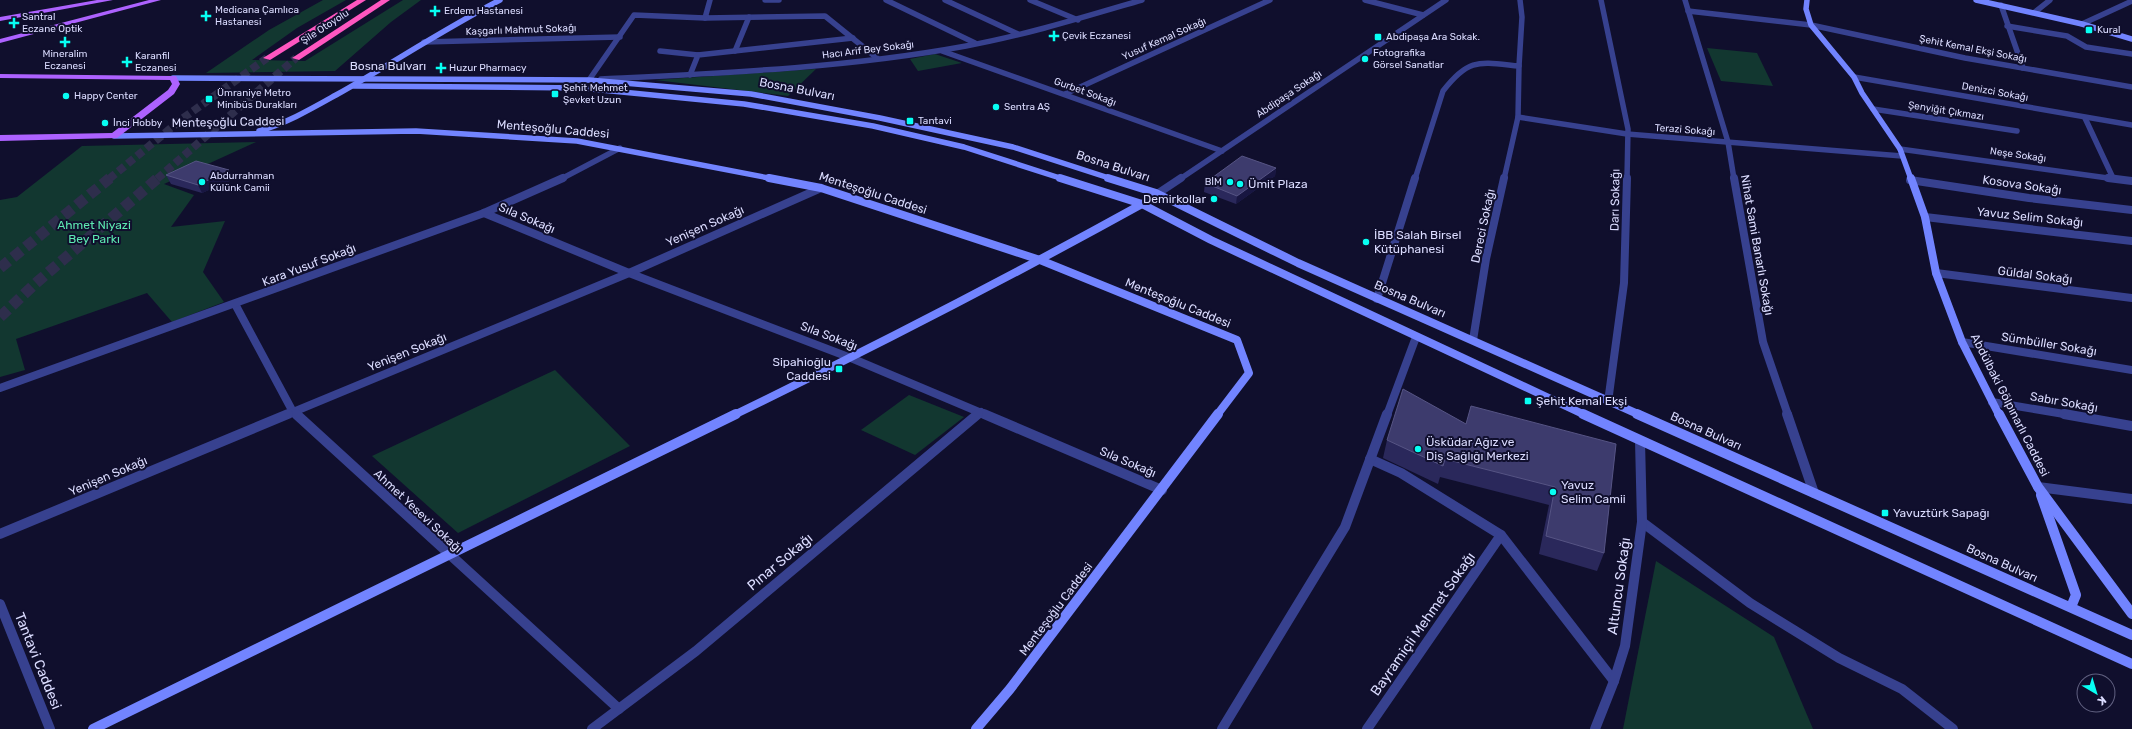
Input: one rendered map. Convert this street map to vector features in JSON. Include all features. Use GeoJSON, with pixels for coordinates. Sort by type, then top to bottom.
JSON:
{"type":"FeatureCollection","features":[{"type":"Feature","properties":{"kind":"highway","name":"Şile Otoyolu"},"geometry":{"type":"LineString","coordinates":[[267,58],[362,0]]}},
{"type":"Feature","properties":{"kind":"highway","name":"Şile Otoyolu"},"geometry":{"type":"LineString","coordinates":[[296,58],[386,0]]}},
{"type":"Feature","properties":{"kind":"main road"},"geometry":{"type":"LineString","coordinates":[[0,19],[108,0]]}},
{"type":"Feature","properties":{"kind":"main road"},"geometry":{"type":"LineString","coordinates":[[134,0],[137,2],[154,1]]}},
{"type":"Feature","properties":{"kind":"main road"},"geometry":{"type":"LineString","coordinates":[[0,41],[154,1]]}},
{"type":"Feature","properties":{"kind":"main road"},"geometry":{"type":"LineString","coordinates":[[97,2],[113,5],[105,13]]}},
{"type":"Feature","properties":{"kind":"main road","name":"Bosna Bulvarı"},"geometry":{"type":"LineString","coordinates":[[0,76],[173,78]]}},
{"type":"Feature","properties":{"kind":"main road"},"geometry":{"type":"LineString","coordinates":[[114,136],[171,92],[176,84],[173,78]]}},
{"type":"Feature","properties":{"kind":"main road","name":"Menteşoğlu Caddesi"},"geometry":{"type":"LineString","coordinates":[[0,138],[114,136]]}},
{"type":"Feature","properties":{"kind":"street"},"geometry":{"type":"LineString","coordinates":[[242,134],[286,122],[354,86],[424,42],[500,0]]}},
{"type":"Feature","properties":{"kind":"street"},"geometry":{"type":"LineString","coordinates":[[705,18],[710,0]]}},
{"type":"Feature","properties":{"kind":"street"},"geometry":{"type":"LineString","coordinates":[[764,0],[779,0]]}},
{"type":"Feature","properties":{"kind":"street"},"geometry":{"type":"LineString","coordinates":[[886,0],[975,43]]}},
{"type":"Feature","properties":{"kind":"street"},"geometry":{"type":"LineString","coordinates":[[945,0],[1018,34]]}},
{"type":"Feature","properties":{"kind":"street"},"geometry":{"type":"LineString","coordinates":[[1030,0],[1078,20]]}},
{"type":"Feature","properties":{"kind":"street","name":"Hacı Arif Bey Sokağı"},"geometry":{"type":"LineString","coordinates":[[589,80],[690,75],[823,65],[941,50],[1078,20],[1142,0]]}},
{"type":"Feature","properties":{"kind":"street","name":"Yusuf Kemal Sokağı"},"geometry":{"type":"LineString","coordinates":[[1065,94],[1270,0]]}},
{"type":"Feature","properties":{"kind":"street"},"geometry":{"type":"LineString","coordinates":[[1365,0],[1423,15]]}},
{"type":"Feature","properties":{"kind":"street","name":"Abdipaşa Sokağı"},"geometry":{"type":"LineString","coordinates":[[1142,204],[1446,0]]}},
{"type":"Feature","properties":{"kind":"street"},"geometry":{"type":"LineString","coordinates":[[1518,117],[1522,17],[1520,0]]}},
{"type":"Feature","properties":{"kind":"street","name":"Darı Sokağı"},"geometry":{"type":"LineString","coordinates":[[1601,0],[1627,134],[1624,283],[1608,402]]}},
{"type":"Feature","properties":{"kind":"street","name":"Nihat Sami Banarlı Sokağı"},"geometry":{"type":"LineString","coordinates":[[1685,0],[1728,142],[1763,342],[1814,493]]}},
{"type":"Feature","properties":{"kind":"street","name":"Abdülbaki Gölpınarlı Caddesi"},"geometry":{"type":"LineString","coordinates":[[1806,0],[1806,9],[1811,25],[1854,77],[1862,93],[1901,153],[1924,217],[1936,273],[1962,342],[1992,402],[2038,487],[2132,614]]}},
{"type":"Feature","properties":{"kind":"street"},"geometry":{"type":"LineString","coordinates":[[1976,0],[2035,12],[2132,39]]}},
{"type":"Feature","properties":{"kind":"street"},"geometry":{"type":"LineString","coordinates":[[2035,12],[2050,0]]}},
{"type":"Feature","properties":{"kind":"street"},"geometry":{"type":"LineString","coordinates":[[2082,24],[2132,1]]}},
{"type":"Feature","properties":{"kind":"street"},"geometry":{"type":"LineString","coordinates":[[2001,5],[2024,68]]}},
{"type":"Feature","properties":{"kind":"street","name":"Şehit Kemal Ekşi Sokağı"},"geometry":{"type":"LineString","coordinates":[[1688,11],[1811,25],[2024,68],[2132,87]]}},
{"type":"Feature","properties":{"kind":"street"},"geometry":{"type":"LineString","coordinates":[[589,80],[634,16],[705,18],[825,16],[877,58]]}},
{"type":"Feature","properties":{"kind":"street"},"geometry":{"type":"LineString","coordinates":[[735,51],[749,17]]}},
{"type":"Feature","properties":{"kind":"street"},"geometry":{"type":"LineString","coordinates":[[2008,26],[2067,36],[2086,47],[2132,54]]}},
{"type":"Feature","properties":{"kind":"street","name":"Kaşgarlı Mahmut Sokağı"},"geometry":{"type":"LineString","coordinates":[[424,42],[620,37]]}},
{"type":"Feature","properties":{"kind":"street"},"geometry":{"type":"LineString","coordinates":[[660,51],[698,55],[853,38]]}},
{"type":"Feature","properties":{"kind":"street","name":"Gurbet Sokağı"},"geometry":{"type":"LineString","coordinates":[[941,50],[1222,151]]}},
{"type":"Feature","properties":{"kind":"street"},"geometry":{"type":"LineString","coordinates":[[690,75],[698,55]]}},
{"type":"Feature","properties":{"kind":"street"},"geometry":{"type":"LineString","coordinates":[[1377,299],[1443,91],[1455,74],[1466,66],[1481,63],[1519,66]]}},
{"type":"Feature","properties":{"kind":"street","name":"Denizci Sokağı"},"geometry":{"type":"LineString","coordinates":[[1854,77],[2132,125]]}},
{"type":"Feature","properties":{"kind":"street","name":"Bosna Bulvarı"},"geometry":{"type":"LineString","coordinates":[[173,78],[589,80],[752,94],[880,118],[1013,147],[1156,194],[1298,263],[1377,299],[1473,340],[1608,402],[2132,635]]}},
{"type":"Feature","properties":{"kind":"street","name":"Bosna Bulvarı"},"geometry":{"type":"LineString","coordinates":[[354,86],[581,88],[744,104],[873,126],[957,146],[1142,204],[1211,240],[1416,337],[1640,441],[2132,664]]}},
{"type":"Feature","properties":{"kind":"street","name":"Şenyiğit Çıkmazı"},"geometry":{"type":"LineString","coordinates":[[1873,109],[2017,131]]}},
{"type":"Feature","properties":{"kind":"street","name":"Terazi Sokağı"},"geometry":{"type":"LineString","coordinates":[[1518,117],[1627,134],[1901,153]]}},
{"type":"Feature","properties":{"kind":"street","name":"Dereci Sokağı"},"geometry":{"type":"LineString","coordinates":[[1473,340],[1486,259],[1518,117]]}},
{"type":"Feature","properties":{"kind":"street"},"geometry":{"type":"LineString","coordinates":[[2085,118],[2113,178]]}},
{"type":"Feature","properties":{"kind":"street"},"geometry":{"type":"LineString","coordinates":[[286,122],[286,130],[290,133]]}},
{"type":"Feature","properties":{"kind":"street","name":"Menteşoğlu Caddesi"},"geometry":{"type":"LineString","coordinates":[[114,136],[416,131],[577,141],[620,148],[821,188],[1040,260],[1237,340],[1249,373],[1010,689],[976,729]]}},
{"type":"Feature","properties":{"kind":"street","name":"Kara Yusuf Sokağı"},"geometry":{"type":"LineString","coordinates":[[0,388],[484,213],[553,183],[620,148]]}},
{"type":"Feature","properties":{"kind":"street","name":"Neşe Sokağı"},"geometry":{"type":"LineString","coordinates":[[1901,153],[2132,181]]}},
{"type":"Feature","properties":{"kind":"street","name":"Kosova Sokağı"},"geometry":{"type":"LineString","coordinates":[[1910,180],[2029,198],[2132,210]]}},
{"type":"Feature","properties":{"kind":"street","name":"Yenişen Sokağı"},"geometry":{"type":"LineString","coordinates":[[0,534],[629,273],[821,188]]}},
{"type":"Feature","properties":{"kind":"street"},"geometry":{"type":"LineString","coordinates":[[93,729],[851,358],[1040,260],[1142,204]]}},
{"type":"Feature","properties":{"kind":"street","name":"Sıla Sokağı"},"geometry":{"type":"LineString","coordinates":[[484,213],[629,273],[851,358],[1162,490]]}},
{"type":"Feature","properties":{"kind":"street","name":"Yavuz Selim Sokağı"},"geometry":{"type":"LineString","coordinates":[[1924,217],[2132,241]]}},
{"type":"Feature","properties":{"kind":"street","name":"Güldal Sokağı"},"geometry":{"type":"LineString","coordinates":[[1936,273],[2132,298]]}},
{"type":"Feature","properties":{"kind":"street","name":"Ahmet Yesevi Sokağı"},"geometry":{"type":"LineString","coordinates":[[235,304],[293,412],[619,709]]}},
{"type":"Feature","properties":{"kind":"street"},"geometry":{"type":"LineString","coordinates":[[1222,729],[1344,527],[1416,337]]}},
{"type":"Feature","properties":{"kind":"street","name":"Sümbüller Sokağı"},"geometry":{"type":"LineString","coordinates":[[1962,342],[2132,370]]}},
{"type":"Feature","properties":{"kind":"street","name":"Sabır Sokağı"},"geometry":{"type":"LineString","coordinates":[[1992,402],[2132,426]]}},
{"type":"Feature","properties":{"kind":"street","name":"Pınar Sokağı"},"geometry":{"type":"LineString","coordinates":[[592,729],[696,651],[981,412]]}},
{"type":"Feature","properties":{"kind":"street","name":"Altuncu Sokağı"},"geometry":{"type":"LineString","coordinates":[[1595,729],[1614,681],[1625,646],[1642,522],[1640,441]]}},
{"type":"Feature","properties":{"kind":"street"},"geometry":{"type":"LineString","coordinates":[[1370,459],[1401,473],[1501,535],[1614,681]]}},
{"type":"Feature","properties":{"kind":"street"},"geometry":{"type":"LineString","coordinates":[[2071,607],[2076,595],[2038,487],[2132,499]]}},
{"type":"Feature","properties":{"kind":"street"},"geometry":{"type":"LineString","coordinates":[[1642,522],[1750,603],[1839,658],[1902,689],[1953,729]]}},
{"type":"Feature","properties":{"kind":"street","name":"Bayramiçli Mehmet Sokağı"},"geometry":{"type":"LineString","coordinates":[[1367,729],[1501,535]]}},
{"type":"Feature","properties":{"kind":"street","name":"Tantavi Caddesi"},"geometry":{"type":"LineString","coordinates":[[0,604],[50,729]]}},
{"type":"Feature","properties":{"kind":"green space"},"geometry":{"type":"Polygon","coordinates":[[[323,0],[346,0],[297,28],[252,60],[305,61],[403,0],[421,0],[391,22],[335,71],[206,73],[269,30],[323,0]]]}},
{"type":"Feature","properties":{"kind":"green space"},"geometry":{"type":"Polygon","coordinates":[[[1707,48],[1757,53],[1773,86],[1721,81],[1707,48]]]}},
{"type":"Feature","properties":{"kind":"green space"},"geometry":{"type":"Polygon","coordinates":[[[935,54],[962,63],[918,71],[910,59],[935,54]]]}},
{"type":"Feature","properties":{"kind":"green space"},"geometry":{"type":"Polygon","coordinates":[[[816,69],[788,96],[655,80],[816,69]]]}},
{"type":"Feature","properties":{"kind":"green space","name":"Ahmet Niyazi Bey Parkı"},"geometry":{"type":"Polygon","coordinates":[[[256,142],[164,184],[194,195],[171,227],[225,221],[203,272],[224,302],[172,322],[147,293],[16,339],[25,370],[0,377],[0,200],[17,197],[82,146],[256,142]]]}},
{"type":"Feature","properties":{"kind":"green space"},"geometry":{"type":"Polygon","coordinates":[[[555,370],[630,446],[458,533],[372,456],[555,370]]]}},
{"type":"Feature","properties":{"kind":"green space"},"geometry":{"type":"Polygon","coordinates":[[[909,395],[964,417],[915,455],[861,430],[909,395]]]}},
{"type":"Feature","properties":{"kind":"green space"},"geometry":{"type":"Polygon","coordinates":[[[1656,561],[1774,637],[1813,729],[1623,729],[1656,561]]]}},
{"type":"Feature","properties":{"kind":"building","name":"Ümit Plaza"},"geometry":{"type":"Polygon","coordinates":[[[1242,156],[1276,168],[1237,196],[1205,183],[1242,156]]]}},
{"type":"Feature","properties":{"kind":"building"},"geometry":{"type":"Polygon","coordinates":[[[196,161],[229,170],[198,185],[166,175],[196,161]]]}},
{"type":"Feature","properties":{"kind":"building"},"geometry":{"type":"Polygon","coordinates":[[[1403,389],[1466,424],[1471,406],[1616,444],[1604,553],[1546,536],[1555,487],[1445,459],[1443,466],[1387,440],[1403,389]]]}},
{"type":"Feature","properties":{"kind":"tunnel"},"geometry":{"type":"LineString","coordinates":[[109,179],[182,119],[267,58]]}},
{"type":"Feature","properties":{"kind":"tunnel"},"geometry":{"type":"LineString","coordinates":[[157,179],[296,58]]}},
{"type":"Feature","properties":{"kind":"tunnel"},"geometry":{"type":"LineString","coordinates":[[0,268],[110,178]]}},
{"type":"Feature","properties":{"kind":"tunnel"},"geometry":{"type":"LineString","coordinates":[[0,317],[36,283],[158,178]]}},
{"type":"Feature","properties":{"kind":"place","name":"Erdem Hastanesi"},"geometry":{"type":"Point","coordinates":[435,11]}},
{"type":"Feature","properties":{"kind":"place","name":"Medicana Çamlıca Hastanesi"},"geometry":{"type":"Point","coordinates":[206,16]}},
{"type":"Feature","properties":{"kind":"place","name":"Santral Eczane Optik"},"geometry":{"type":"Point","coordinates":[14,23]}},
{"type":"Feature","properties":{"kind":"place","name":"Kural"},"geometry":{"type":"Point","coordinates":[2089,30]}},
{"type":"Feature","properties":{"kind":"place","name":"Çevik Eczanesi"},"geometry":{"type":"Point","coordinates":[1054,36]}},
{"type":"Feature","properties":{"kind":"place","name":"Abdipaşa Ara Sokak."},"geometry":{"type":"Point","coordinates":[1378,37]}},
{"type":"Feature","properties":{"kind":"place","name":"Mineralim Eczanesi"},"geometry":{"type":"Point","coordinates":[65,42]}},
{"type":"Feature","properties":{"kind":"place","name":"Fotografika Görsel Sanatlar"},"geometry":{"type":"Point","coordinates":[1365,59]}},
{"type":"Feature","properties":{"kind":"place","name":"Karanfil Eczanesi"},"geometry":{"type":"Point","coordinates":[127,62]}},
{"type":"Feature","properties":{"kind":"place","name":"Huzur Pharmacy"},"geometry":{"type":"Point","coordinates":[441,68]}},
{"type":"Feature","properties":{"kind":"place","name":"Şehit Mehmet Şevket Uzun"},"geometry":{"type":"Point","coordinates":[555,94]}},
{"type":"Feature","properties":{"kind":"place","name":"Happy Center"},"geometry":{"type":"Point","coordinates":[66,96]}},
{"type":"Feature","properties":{"kind":"place","name":"Ümraniye Metro Minibüs Durakları"},"geometry":{"type":"Point","coordinates":[209,99]}},
{"type":"Feature","properties":{"kind":"place","name":"Sentra AŞ"},"geometry":{"type":"Point","coordinates":[996,107]}},
{"type":"Feature","properties":{"kind":"place","name":"Tantavi"},"geometry":{"type":"Point","coordinates":[910,121]}},
{"type":"Feature","properties":{"kind":"place","name":"İnci Hobby"},"geometry":{"type":"Point","coordinates":[105,123]}},
{"type":"Feature","properties":{"kind":"place","name":"Abdurrahman Külünk Camii"},"geometry":{"type":"Point","coordinates":[202,182]}},
{"type":"Feature","properties":{"kind":"place","name":"BİM"},"geometry":{"type":"Point","coordinates":[1230,182]}},
{"type":"Feature","properties":{"kind":"place","name":"Ümit Plaza"},"geometry":{"type":"Point","coordinates":[1240,184]}},
{"type":"Feature","properties":{"kind":"place","name":"Demirkollar"},"geometry":{"type":"Point","coordinates":[1214,199]}},
{"type":"Feature","properties":{"kind":"place","name":"İBB Salah Birsel Kütüphanesi"},"geometry":{"type":"Point","coordinates":[1366,242]}},
{"type":"Feature","properties":{"kind":"place","name":"Sipahioğlu Caddesi"},"geometry":{"type":"Point","coordinates":[839,369]}},
{"type":"Feature","properties":{"kind":"place","name":"Şehit Kemal Ekşi"},"geometry":{"type":"Point","coordinates":[1528,401]}},
{"type":"Feature","properties":{"kind":"place","name":"Üsküdar Ağız ve Diş Sağlığı Merkezi"},"geometry":{"type":"Point","coordinates":[1418,449]}},
{"type":"Feature","properties":{"kind":"place","name":"Yavuz Selim Camii"},"geometry":{"type":"Point","coordinates":[1553,492]}},
{"type":"Feature","properties":{"kind":"place","name":"Yavuztürk Sapağı"},"geometry":{"type":"Point","coordinates":[1885,513]}}]}
